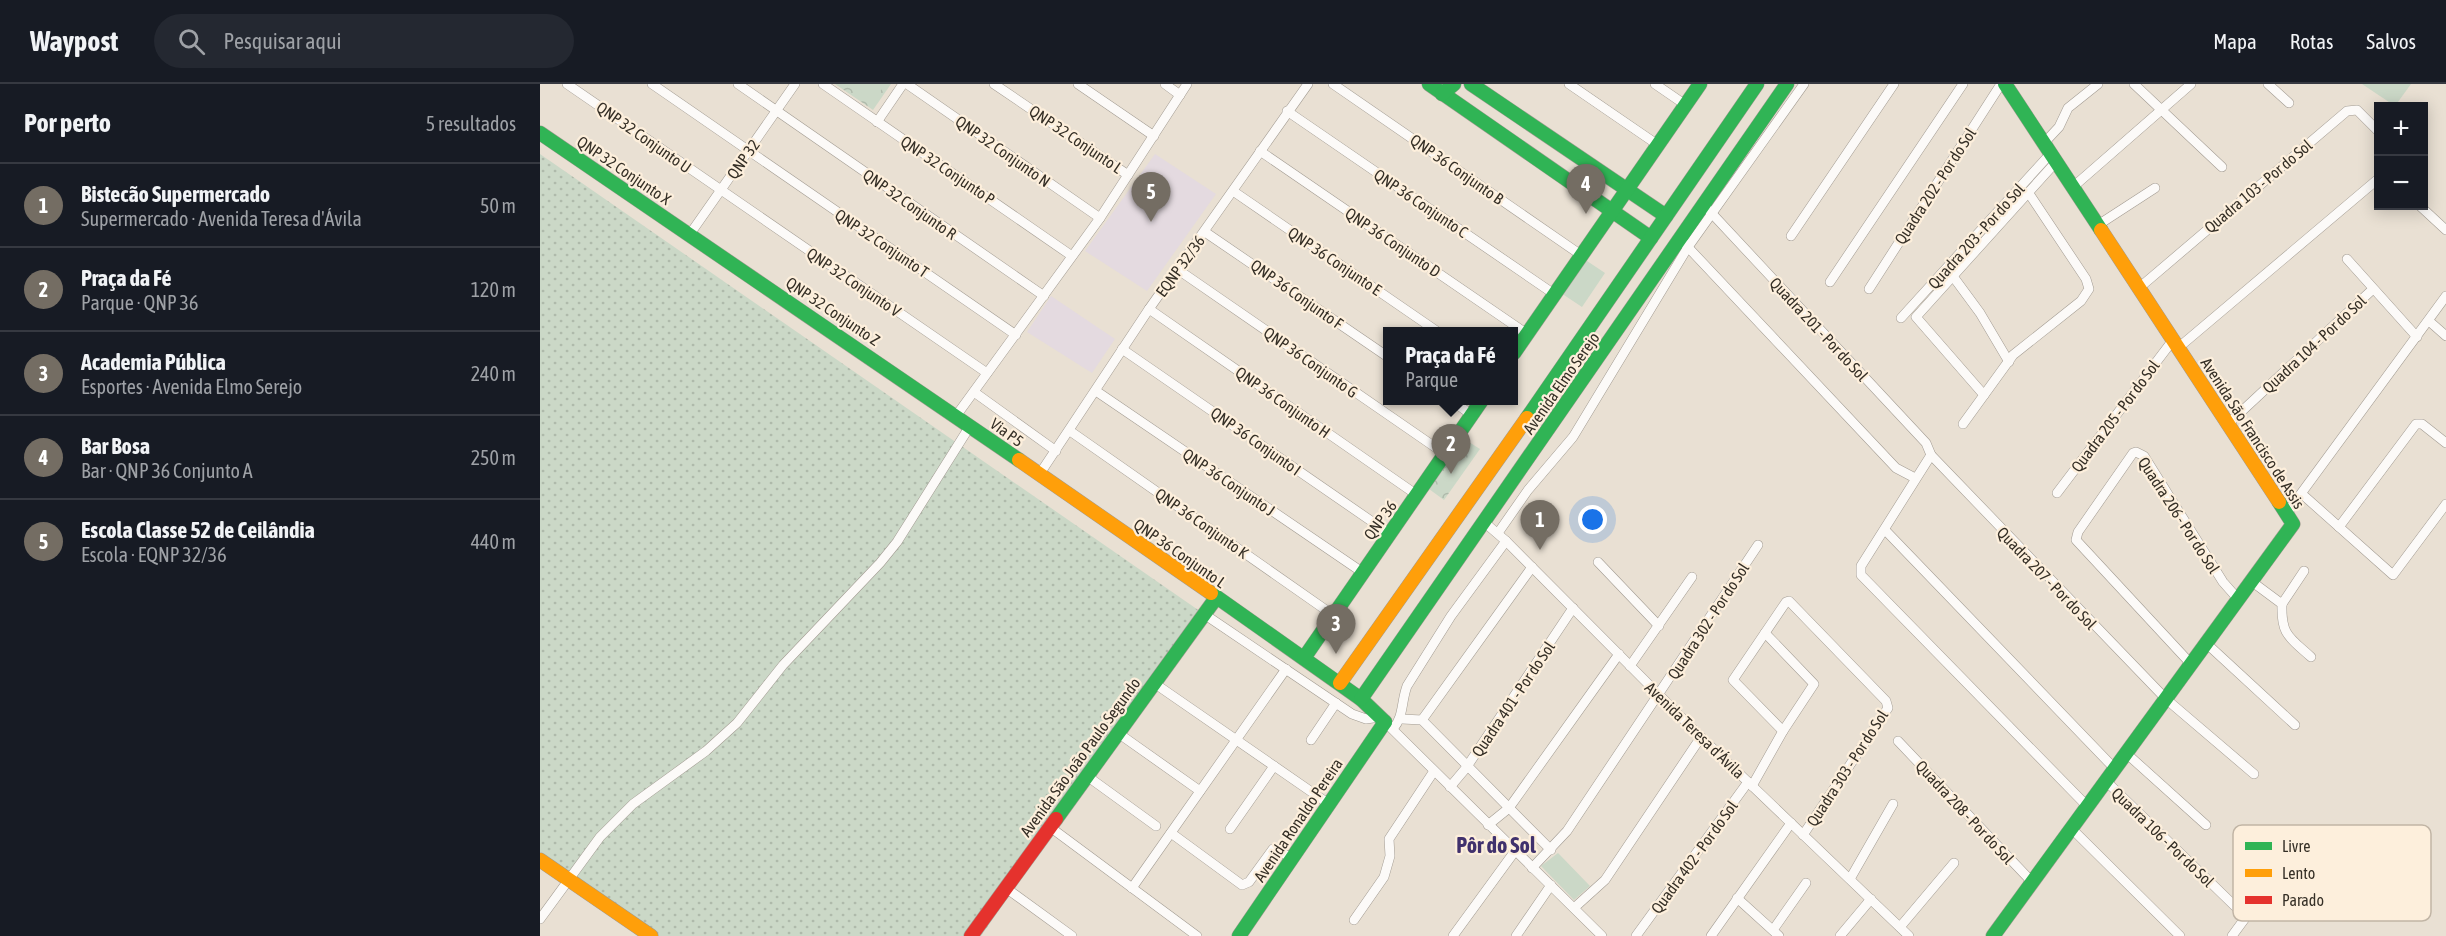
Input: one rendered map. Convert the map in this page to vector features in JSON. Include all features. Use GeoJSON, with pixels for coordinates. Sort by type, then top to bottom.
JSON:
{"type":"FeatureCollection","features":[{"type":"Feature","properties":{"kind":"street","name":"QNP 32 Conjunto U"},"geometry":{"type":"LineString","coordinates":[[567,84],[721,190]]}},
{"type":"Feature","properties":{"kind":"street","name":"QNP 32 Conjunto T"},"geometry":{"type":"LineString","coordinates":[[652,84],[1016,335]]}},
{"type":"Feature","properties":{"kind":"street","name":"QNP 32 Conjunto R"},"geometry":{"type":"LineString","coordinates":[[738,84],[1044,296]]}},
{"type":"Feature","properties":{"kind":"street","name":"QNP 32"},"geometry":{"type":"LineString","coordinates":[[690,234],[795,84]]}},
{"type":"Feature","properties":{"kind":"street","name":"QNP 32 Conjunto P"},"geometry":{"type":"LineString","coordinates":[[823,84],[1072,256]]}},
{"type":"Feature","properties":{"kind":"street"},"geometry":{"type":"LineString","coordinates":[[877,122],[905,84]]}},
{"type":"Feature","properties":{"kind":"street","name":"QNP 32 Conjunto N"},"geometry":{"type":"LineString","coordinates":[[905,84],[1100,218]]}},
{"type":"Feature","properties":{"kind":"street","name":"QNP 32 Conjunto L"},"geometry":{"type":"LineString","coordinates":[[994,84],[1128,175]]}},
{"type":"Feature","properties":{"kind":"street"},"geometry":{"type":"LineString","coordinates":[[1078,84],[1154,136]]}},
{"type":"Feature","properties":{"kind":"street"},"geometry":{"type":"LineString","coordinates":[[1165,84],[1180,95]]}},
{"type":"Feature","properties":{"kind":"street"},"geometry":{"type":"LineString","coordinates":[[957,416],[1100,218],[1187,84]]}},
{"type":"Feature","properties":{"kind":"street","name":"EQNP 32/36"},"geometry":{"type":"LineString","coordinates":[[1039,475],[1149,309],[1308,84]]}},
{"type":"Feature","properties":{"kind":"street","name":"QNP 36 Conjunto B"},"geometry":{"type":"LineString","coordinates":[[1334,84],[1581,255]]}},
{"type":"Feature","properties":{"kind":"street"},"geometry":{"type":"LineString","coordinates":[[1429,84],[1651,238]]}},
{"type":"Feature","properties":{"kind":"street"},"geometry":{"type":"LineString","coordinates":[[1442,94],[1454,84]]}},
{"type":"Feature","properties":{"kind":"street"},"geometry":{"type":"LineString","coordinates":[[1569,84],[1658,145]]}},
{"type":"Feature","properties":{"kind":"street"},"geometry":{"type":"LineString","coordinates":[[1655,84],[1686,106]]}},
{"type":"Feature","properties":{"kind":"street"},"geometry":{"type":"LineString","coordinates":[[1518,347],[1700,84]]}},
{"type":"Feature","properties":{"kind":"street","name":"Avenida Elmo Serejo"},"geometry":{"type":"LineString","coordinates":[[1340,683],[1487,477],[1757,84]]}},
{"type":"Feature","properties":{"kind":"street","name":"Avenida Elmo Serejo"},"geometry":{"type":"LineString","coordinates":[[1361,699],[1484,522],[1684,243],[1787,84]]}},
{"type":"Feature","properties":{"kind":"street"},"geometry":{"type":"LineString","coordinates":[[1707,209],[1804,84]]}},
{"type":"Feature","properties":{"kind":"street"},"geometry":{"type":"LineString","coordinates":[[1791,236],[1894,84]]}},
{"type":"Feature","properties":{"kind":"street","name":"Quadra 202 - Por do Sol"},"geometry":{"type":"LineString","coordinates":[[1830,282],[1963,84]]}},
{"type":"Feature","properties":{"kind":"street","name":"Quadra 202 - Por do Sol"},"geometry":{"type":"LineString","coordinates":[[1869,289],[2003,84]]}},
{"type":"Feature","properties":{"kind":"street","name":"Avenida São Francisco de Assis"},"geometry":{"type":"LineString","coordinates":[[1996,935],[2032,882],[2293,524],[2003,84]]}},
{"type":"Feature","properties":{"kind":"street"},"geometry":{"type":"LineString","coordinates":[[1984,395],[1917,319],[1923,307],[2028,192],[2050,153],[2068,108],[2098,84]]}},
{"type":"Feature","properties":{"kind":"street"},"geometry":{"type":"LineString","coordinates":[[2134,84],[2222,167]]}},
{"type":"Feature","properties":{"kind":"street"},"geometry":{"type":"LineString","coordinates":[[2073,187],[2191,84]]}},
{"type":"Feature","properties":{"kind":"street"},"geometry":{"type":"LineString","coordinates":[[2268,84],[2289,103]]}},
{"type":"Feature","properties":{"kind":"street"},"geometry":{"type":"LineString","coordinates":[[1458,105],[1462,92],[1472,85],[1628,188],[1666,216]]}},
{"type":"Feature","properties":{"kind":"street","name":"Quadra 103 - Por do Sol"},"geometry":{"type":"LineString","coordinates":[[2139,288],[2347,111],[2357,110],[2374,126]]}},
{"type":"Feature","properties":{"kind":"street","name":"QNP 36 Conjunto C"},"geometry":{"type":"LineString","coordinates":[[1287,111],[1554,294]]}},
{"type":"Feature","properties":{"kind":"street","name":"QNP 32 Conjunto X"},"geometry":{"type":"LineString","coordinates":[[540,133],[690,234]]}},
{"type":"Feature","properties":{"kind":"street","name":"QNP 36 Conjunto D"},"geometry":{"type":"LineString","coordinates":[[1260,151],[1517,327]]}},
{"type":"Feature","properties":{"kind":"street","name":"Quadra 203 - Por do Sol"},"geometry":{"type":"LineString","coordinates":[[1901,318],[2050,153]]}},
{"type":"Feature","properties":{"kind":"street"},"geometry":{"type":"LineString","coordinates":[[2175,344],[2374,183]]}},
{"type":"Feature","properties":{"kind":"street"},"geometry":{"type":"LineString","coordinates":[[2098,225],[2155,188]]}},
{"type":"Feature","properties":{"kind":"street","name":"QNP 32 Conjunto V"},"geometry":{"type":"LineString","coordinates":[[721,190],[987,373]]}},
{"type":"Feature","properties":{"kind":"street","name":"QNP 36 Conjunto E"},"geometry":{"type":"LineString","coordinates":[[1233,192],[1431,327]]}},
{"type":"Feature","properties":{"kind":"street"},"geometry":{"type":"LineString","coordinates":[[1963,424],[2022,346],[2081,301],[2089,289],[2086,279],[2028,192]]}},
{"type":"Feature","properties":{"kind":"street","name":"Quadra 201 - Por do Sol"},"geometry":{"type":"LineString","coordinates":[[1707,209],[1926,442],[1931,455]]}},
{"type":"Feature","properties":{"kind":"street"},"geometry":{"type":"LineString","coordinates":[[2424,210],[2446,230]]}},
{"type":"Feature","properties":{"kind":"street","name":"QNP 36 Conjunto F"},"geometry":{"type":"LineString","coordinates":[[1205,232],[1383,354]]}},
{"type":"Feature","properties":{"kind":"street","name":"QNP 32 Conjunto Z"},"geometry":{"type":"LineString","coordinates":[[690,234],[957,416]]}},
{"type":"Feature","properties":{"kind":"street"},"geometry":{"type":"LineString","coordinates":[[1498,533],[1528,490],[1573,437],[1684,243],[1896,468],[1915,478]]}},
{"type":"Feature","properties":{"kind":"street","name":"Quadra 104 - Por do Sol"},"geometry":{"type":"LineString","coordinates":[[2347,259],[2417,337]]}},
{"type":"Feature","properties":{"kind":"street","name":"QNP 36 Conjunto G"},"geometry":{"type":"LineString","coordinates":[[1177,269],[1445,454]]}},
{"type":"Feature","properties":{"kind":"street"},"geometry":{"type":"LineString","coordinates":[[1952,275],[1980,313],[2009,362]]}},
{"type":"Feature","properties":{"kind":"street","name":"Quadra 104 - Por do Sol"},"geometry":{"type":"LineString","coordinates":[[2228,424],[2373,289]]}},
{"type":"Feature","properties":{"kind":"street"},"geometry":{"type":"LineString","coordinates":[[2286,514],[2446,296]]}},
{"type":"Feature","properties":{"kind":"street","name":"QNP 36 Conjunto H"},"geometry":{"type":"LineString","coordinates":[[1149,309],[1418,495]]}},
{"type":"Feature","properties":{"kind":"street"},"geometry":{"type":"LineString","coordinates":[[2428,321],[2446,336]]}},
{"type":"Feature","properties":{"kind":"street","name":"QNP 36 Conjunto D"},"geometry":{"type":"LineString","coordinates":[[1518,328],[1527,334]]}},
{"type":"Feature","properties":{"kind":"street","name":"Quadra 205 - Por do Sol"},"geometry":{"type":"LineString","coordinates":[[2057,493],[2175,344]]}},
{"type":"Feature","properties":{"kind":"street","name":"QNP 36 Conjunto I"},"geometry":{"type":"LineString","coordinates":[[1122,349],[1390,534]]}},
{"type":"Feature","properties":{"kind":"street","name":"QNP 36 Conjunto J"},"geometry":{"type":"LineString","coordinates":[[1096,391],[1362,572]]}},
{"type":"Feature","properties":{"kind":"street"},"geometry":{"type":"LineString","coordinates":[[974,392],[1056,450]]}},
{"type":"Feature","properties":{"kind":"street"},"geometry":{"type":"LineString","coordinates":[[1458,405],[1472,415]]}},
{"type":"Feature","properties":{"kind":"street","name":"QNP 36"},"geometry":{"type":"LineString","coordinates":[[1304,658],[1479,405]]}},
{"type":"Feature","properties":{"kind":"street","name":"Via P5"},"geometry":{"type":"LineString","coordinates":[[957,416],[1039,475]]}},
{"type":"Feature","properties":{"kind":"street"},"geometry":{"type":"LineString","coordinates":[[2339,527],[2416,424],[2422,424],[2446,443]]}},
{"type":"Feature","properties":{"kind":"street"},"geometry":{"type":"LineString","coordinates":[[540,919],[600,837],[633,804],[706,751],[737,723],[783,665],[880,563],[897,542],[970,426]]}},
{"type":"Feature","properties":{"kind":"street","name":"QNP 36 Conjunto K"},"geometry":{"type":"LineString","coordinates":[[1070,431],[1333,615]]}},
{"type":"Feature","properties":{"kind":"street","name":"Quadra 206 - Por do Sol"},"geometry":{"type":"LineString","coordinates":[[2191,664],[2076,540],[2078,532],[2133,453],[2144,456],[2223,582],[2238,600]]}},
{"type":"Feature","properties":{"kind":"street"},"geometry":{"type":"LineString","coordinates":[[1931,455],[1861,566],[1861,575],[2087,806]]}},
{"type":"Feature","properties":{"kind":"street","name":"Quadra 207 - Por do Sol"},"geometry":{"type":"LineString","coordinates":[[1931,455],[2166,699]]}},
{"type":"Feature","properties":{"kind":"street"},"geometry":{"type":"LineString","coordinates":[[1499,459],[1505,469],[1517,476],[1528,490]]}},
{"type":"Feature","properties":{"kind":"street","name":"QNP 36 Conjunto L"},"geometry":{"type":"LineString","coordinates":[[1039,475],[1304,658]]}},
{"type":"Feature","properties":{"kind":"street"},"geometry":{"type":"LineString","coordinates":[[1487,477],[1500,478],[1506,492]]}},
{"type":"Feature","properties":{"kind":"street"},"geometry":{"type":"LineString","coordinates":[[2302,494],[2394,575],[2446,504]]}},
{"type":"Feature","properties":{"kind":"street","name":"Avenida Teresa d'Ávila"},"geometry":{"type":"LineString","coordinates":[[1484,522],[1498,533],[1701,737],[1909,936]]}},
{"type":"Feature","properties":{"kind":"street"},"geometry":{"type":"LineString","coordinates":[[1885,530],[2115,769]]}},
{"type":"Feature","properties":{"kind":"street"},"geometry":{"type":"LineString","coordinates":[[1402,719],[1402,698],[1407,686],[1451,616],[1506,541]]}},
{"type":"Feature","properties":{"kind":"street","name":"Quadra 302 - Por do Sol"},"geometry":{"type":"LineString","coordinates":[[1659,696],[1758,545]]}},
{"type":"Feature","properties":{"kind":"street"},"geometry":{"type":"LineString","coordinates":[[1598,562],[1659,626]]}},
{"type":"Feature","properties":{"kind":"street"},"geometry":{"type":"LineString","coordinates":[[1422,720],[1532,567]]}},
{"type":"Feature","properties":{"kind":"street"},"geometry":{"type":"LineString","coordinates":[[2304,571],[2282,604],[2282,622],[2285,633],[2311,657]]}},
{"type":"Feature","properties":{"kind":"street"},"geometry":{"type":"LineString","coordinates":[[1630,666],[1692,577]]}},
{"type":"Feature","properties":{"kind":"street"},"geometry":{"type":"LineString","coordinates":[[2252,581],[2282,604]]}},
{"type":"Feature","properties":{"kind":"street","name":"Avenida São João Paulo Segundo"},"geometry":{"type":"LineString","coordinates":[[971,936],[1216,598]]}},
{"type":"Feature","properties":{"kind":"street","name":"Quadra 303 - Por do Sol"},"geometry":{"type":"LineString","coordinates":[[1783,731],[1733,680],[1786,602],[1791,602],[1888,705],[1887,710],[1803,835]]}},
{"type":"Feature","properties":{"kind":"street","name":"Quadra 401 - Por do Sol"},"geometry":{"type":"LineString","coordinates":[[1450,787],[1466,768],[1573,608]]}},
{"type":"Feature","properties":{"kind":"street"},"geometry":{"type":"LineString","coordinates":[[1204,614],[1352,714],[1386,723],[1402,719],[1422,720],[1466,768],[1551,850]]}},
{"type":"Feature","properties":{"kind":"street"},"geometry":{"type":"LineString","coordinates":[[1750,784],[1813,688],[1814,682],[1765,633]]}},
{"type":"Feature","properties":{"kind":"street"},"geometry":{"type":"LineString","coordinates":[[2206,644],[2295,725]]}},
{"type":"Feature","properties":{"kind":"street"},"geometry":{"type":"LineString","coordinates":[[1488,825],[1509,808],[1618,654]]}},
{"type":"Feature","properties":{"kind":"street"},"geometry":{"type":"LineString","coordinates":[[1304,658],[1361,699],[1602,936]]}},
{"type":"Feature","properties":{"kind":"street"},"geometry":{"type":"LineString","coordinates":[[1132,888],[1286,669]]}},
{"type":"Feature","properties":{"kind":"street"},"geometry":{"type":"LineString","coordinates":[[1154,683],[1329,804]]}},
{"type":"Feature","properties":{"kind":"street"},"geometry":{"type":"LineString","coordinates":[[1370,685],[1386,723]]}},
{"type":"Feature","properties":{"kind":"street"},"geometry":{"type":"LineString","coordinates":[[1532,867],[1568,831],[1659,696]]}},
{"type":"Feature","properties":{"kind":"street"},"geometry":{"type":"LineString","coordinates":[[2166,699],[2254,774]]}},
{"type":"Feature","properties":{"kind":"street"},"geometry":{"type":"LineString","coordinates":[[1311,740],[1336,703]]}},
{"type":"Feature","properties":{"kind":"street","name":"Avenida Ronaldo Pereira"},"geometry":{"type":"LineString","coordinates":[[1239,936],[1386,723]]}},
{"type":"Feature","properties":{"kind":"street"},"geometry":{"type":"LineString","coordinates":[[1118,733],[1200,791]]}},
{"type":"Feature","properties":{"kind":"street"},"geometry":{"type":"LineString","coordinates":[[1574,908],[1611,872],[1701,737]]}},
{"type":"Feature","properties":{"kind":"street","name":"Quadra 208 - Por do Sol"},"geometry":{"type":"LineString","coordinates":[[1898,741],[2032,882]]}},
{"type":"Feature","properties":{"kind":"street"},"geometry":{"type":"LineString","coordinates":[[2126,753],[2206,825]]}},
{"type":"Feature","properties":{"kind":"street"},"geometry":{"type":"LineString","coordinates":[[1230,829],[1274,766]]}},
{"type":"Feature","properties":{"kind":"street"},"geometry":{"type":"LineString","coordinates":[[1354,920],[1384,877],[1390,856],[1389,839],[1434,771]]}},
{"type":"Feature","properties":{"kind":"street"},"geometry":{"type":"LineString","coordinates":[[1087,776],[1156,826]]}},
{"type":"Feature","properties":{"kind":"street","name":"Quadra 106 - Por do Sol"},"geometry":{"type":"LineString","coordinates":[[2106,781],[2233,904]]}},
{"type":"Feature","properties":{"kind":"street","name":"Quadra 402 - Por do Sol"},"geometry":{"type":"LineString","coordinates":[[1641,935],[1750,784]]}},
{"type":"Feature","properties":{"kind":"street"},"geometry":{"type":"LineString","coordinates":[[1851,879],[1893,804]]}},
{"type":"Feature","properties":{"kind":"street"},"geometry":{"type":"LineString","coordinates":[[1712,936],[1791,823]]}},
{"type":"Feature","properties":{"kind":"street"},"geometry":{"type":"LineString","coordinates":[[1050,827],[1197,936]]}},
{"type":"Feature","properties":{"kind":"street"},"geometry":{"type":"LineString","coordinates":[[2072,828],[2180,936]]}},
{"type":"Feature","properties":{"kind":"street"},"geometry":{"type":"LineString","coordinates":[[1171,833],[1242,885],[1249,882],[1274,849],[1293,858]]}},
{"type":"Feature","properties":{"kind":"street"},"geometry":{"type":"LineString","coordinates":[[1453,936],[1515,851]]}},
{"type":"Feature","properties":{"kind":"street"},"geometry":{"type":"LineString","coordinates":[[540,860],[651,936]]}},
{"type":"Feature","properties":{"kind":"street"},"geometry":{"type":"LineString","coordinates":[[1900,927],[1954,863]]}},
{"type":"Feature","properties":{"kind":"street"},"geometry":{"type":"LineString","coordinates":[[1737,898],[1776,933],[1806,883]]}},
{"type":"Feature","properties":{"kind":"street"},"geometry":{"type":"LineString","coordinates":[[1516,936],[1551,885]]}},
{"type":"Feature","properties":{"kind":"street"},"geometry":{"type":"LineString","coordinates":[[1006,888],[1072,936]]}},
{"type":"Feature","properties":{"kind":"street"},"geometry":{"type":"LineString","coordinates":[[1840,936],[1871,899]]}},
{"type":"Feature","properties":{"kind":"street","name":"Quadra 106 - Por do Sol"},"geometry":{"type":"LineString","coordinates":[[2232,936],[2243,921]]}},
{"type":"Feature","properties":{"kind":"shaded area"},"geometry":{"type":"Polygon","coordinates":[[[1155,154],[1216,194],[1147,291],[1085,251],[1155,154]]]}},
{"type":"Feature","properties":{"kind":"shaded area"},"geometry":{"type":"Polygon","coordinates":[[[1051,296],[1115,339],[1092,373],[1027,332],[1051,296]]]}},
{"type":"Feature","properties":{"kind":"green space"},"geometry":{"type":"Polygon","coordinates":[[[835,84],[891,84],[873,110],[835,84]]]}},
{"type":"Feature","properties":{"kind":"green space"},"geometry":{"type":"Polygon","coordinates":[[[849,84],[885,84],[874,101],[849,84]]]}},
{"type":"Feature","properties":{"kind":"green space"},"geometry":{"type":"Polygon","coordinates":[[[2362,84],[2411,84],[2398,102],[2389,102],[2362,84]]]}},
{"type":"Feature","properties":{"kind":"green space"},"geometry":{"type":"Polygon","coordinates":[[[540,154],[1204,614],[981,936],[658,936],[540,852],[540,154]]]}},
{"type":"Feature","properties":{"kind":"green space"},"geometry":{"type":"Polygon","coordinates":[[[1584,259],[1605,273],[1582,307],[1561,293],[1584,259]]]}},
{"type":"Feature","properties":{"kind":"green space"},"geometry":{"type":"Polygon","coordinates":[[[1464,439],[1480,449],[1444,500],[1429,489],[1464,439]]]}},
{"type":"Feature","properties":{"kind":"green space"},"geometry":{"type":"Polygon","coordinates":[[[1558,853],[1590,886],[1574,900],[1541,866],[1558,853]]]}},
{"type":"Feature","properties":{"kind":"traffic: fast"},"geometry":{"type":"LineString","coordinates":[[1429,84],[1651,238]]}},
{"type":"Feature","properties":{"kind":"traffic: fast"},"geometry":{"type":"LineString","coordinates":[[1442,94],[1454,84]]}},
{"type":"Feature","properties":{"kind":"traffic: fast"},"geometry":{"type":"LineString","coordinates":[[1471,84],[1666,216]]}},
{"type":"Feature","properties":{"kind":"traffic: fast"},"geometry":{"type":"LineString","coordinates":[[1518,347],[1700,84]]}},
{"type":"Feature","properties":{"kind":"traffic: fast"},"geometry":{"type":"LineString","coordinates":[[1527,418],[1757,84]]}},
{"type":"Feature","properties":{"kind":"traffic: fast"},"geometry":{"type":"LineString","coordinates":[[1361,699],[1787,84]]}},
{"type":"Feature","properties":{"kind":"traffic: fast"},"geometry":{"type":"LineString","coordinates":[[2005,84],[2101,230]]}},
{"type":"Feature","properties":{"kind":"traffic: fast"},"geometry":{"type":"LineString","coordinates":[[540,133],[1019,460]]}},
{"type":"Feature","properties":{"kind":"traffic: fast"},"geometry":{"type":"LineString","coordinates":[[1304,658],[1479,405]]}},
{"type":"Feature","properties":{"kind":"traffic: fast"},"geometry":{"type":"LineString","coordinates":[[1993,936],[2293,524],[2279,502]]}},
{"type":"Feature","properties":{"kind":"traffic: fast"},"geometry":{"type":"LineString","coordinates":[[1211,593],[1361,699],[1385,722]]}},
{"type":"Feature","properties":{"kind":"traffic: fast"},"geometry":{"type":"LineString","coordinates":[[1056,819],[1216,598]]}},
{"type":"Feature","properties":{"kind":"traffic: fast"},"geometry":{"type":"LineString","coordinates":[[1239,936],[1385,722]]}},
{"type":"Feature","properties":{"kind":"traffic: slow"},"geometry":{"type":"LineString","coordinates":[[2101,230],[2279,502]]}},
{"type":"Feature","properties":{"kind":"traffic: slow"},"geometry":{"type":"LineString","coordinates":[[1340,683],[1527,418]]}},
{"type":"Feature","properties":{"kind":"traffic: slow"},"geometry":{"type":"LineString","coordinates":[[1019,460],[1211,593]]}},
{"type":"Feature","properties":{"kind":"traffic: slow"},"geometry":{"type":"LineString","coordinates":[[540,860],[651,936]]}},
{"type":"Feature","properties":{"kind":"traffic: jam"},"geometry":{"type":"LineString","coordinates":[[971,936],[1056,819]]}},
{"type":"Feature","properties":{"kind":"place","name":"Bar Bosa"},"geometry":{"type":"Point","coordinates":[1586,214]}},
{"type":"Feature","properties":{"kind":"place","name":"Escola Classe 52 de Ceilândia"},"geometry":{"type":"Point","coordinates":[1151,222]}},
{"type":"Feature","properties":{"kind":"place","name":"Praça da Fé"},"geometry":{"type":"Point","coordinates":[1451,474]}},
{"type":"Feature","properties":{"kind":"place","name":"Bistecão Supermercado"},"geometry":{"type":"Point","coordinates":[1540,550]}},
{"type":"Feature","properties":{"kind":"place","name":"Academia Pública"},"geometry":{"type":"Point","coordinates":[1336,654]}},
{"type":"Feature","properties":{"kind":"district","name":"Pôr do Sol"},"geometry":{"type":"Point","coordinates":[1496,845]}}]}
